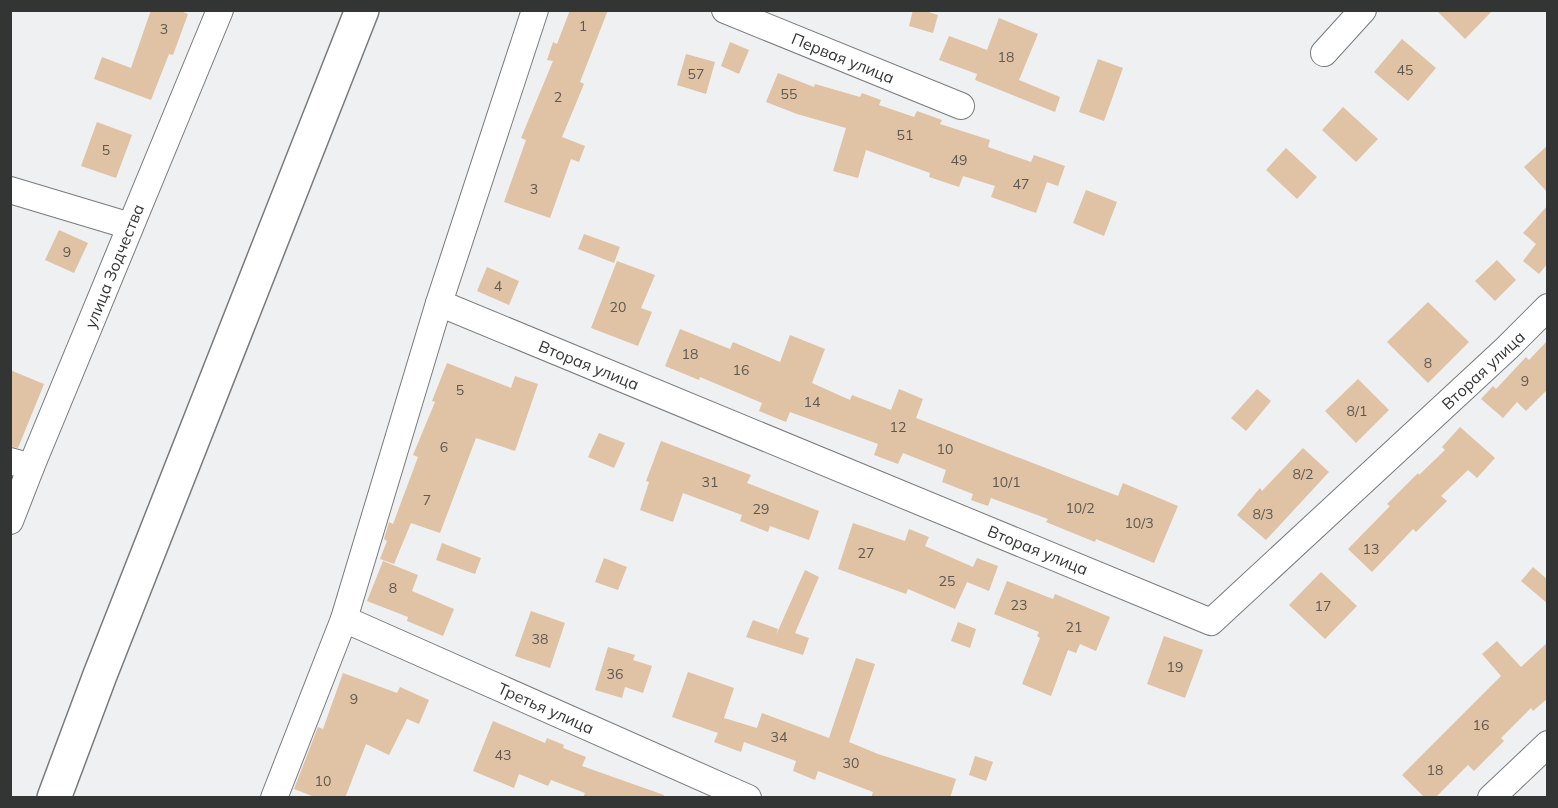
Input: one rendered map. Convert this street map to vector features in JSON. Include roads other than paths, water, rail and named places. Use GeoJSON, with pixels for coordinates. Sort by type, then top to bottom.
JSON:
{"type":"FeatureCollection","features":[{"type":"Feature","properties":{"kind":"main road"},"geometry":{"type":"LineString","coordinates":[[54,798],[100,675],[362,10]]}},
{"type":"Feature","properties":{"kind":"street","name":"улица Зодчества"},"geometry":{"type":"LineString","coordinates":[[10,522],[21,464],[130,226],[220,10]]}},
{"type":"Feature","properties":{"kind":"street"},"geometry":{"type":"LineString","coordinates":[[274,798],[344,619],[439,303],[535,10]]}},
{"type":"Feature","properties":{"kind":"street","name":"Первая улица"},"geometry":{"type":"LineString","coordinates":[[725,10],[961,106]]}},
{"type":"Feature","properties":{"kind":"street"},"geometry":{"type":"LineString","coordinates":[[1324,53],[1363,10]]}},
{"type":"Feature","properties":{"kind":"street"},"geometry":{"type":"LineString","coordinates":[[10,190],[130,226]]}},
{"type":"Feature","properties":{"kind":"street","name":"Вторая улица"},"geometry":{"type":"LineString","coordinates":[[439,303],[1211,622],[1548,308]]}},
{"type":"Feature","properties":{"kind":"street","name":"Третья улица"},"geometry":{"type":"LineString","coordinates":[[344,619],[748,798]]}},
{"type":"Feature","properties":{"kind":"street"},"geometry":{"type":"LineString","coordinates":[[1491,798],[1548,744]]}}]}
